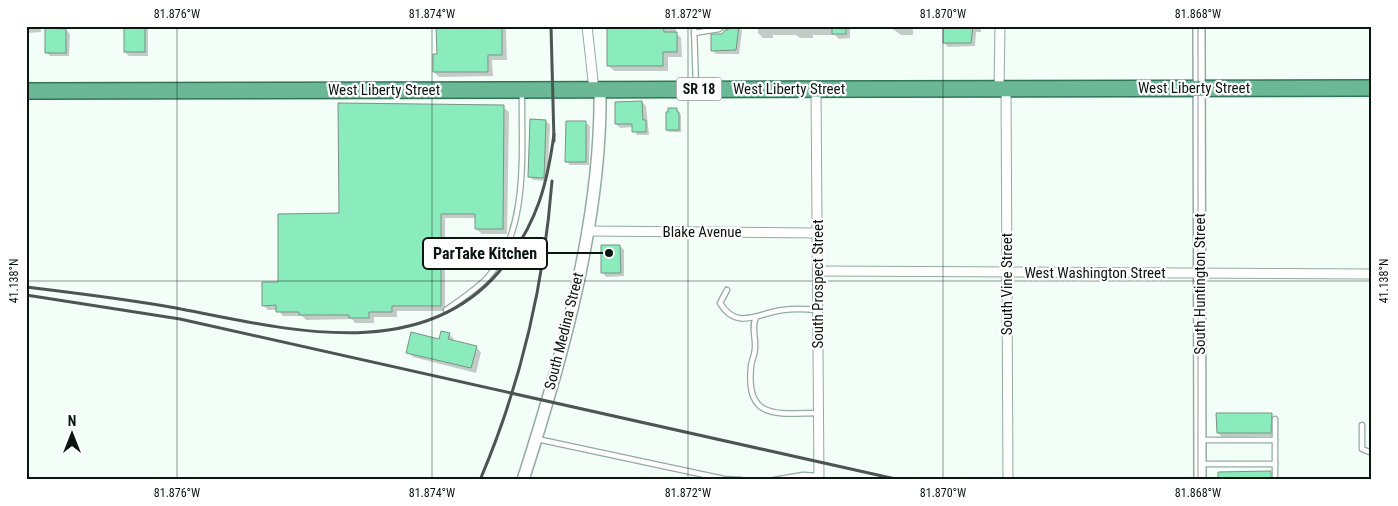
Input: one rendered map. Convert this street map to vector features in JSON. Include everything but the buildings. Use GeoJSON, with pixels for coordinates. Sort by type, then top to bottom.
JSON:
{"type":"FeatureCollection","features":[{"type":"Feature","properties":{"kind":"highway","name":"West Liberty Street"},"geometry":{"type":"LineString","coordinates":[[26,91],[1372,88]]}},
{"type":"Feature","properties":{"kind":"street"},"geometry":{"type":"LineString","coordinates":[[587,26],[597,90]]}},
{"type":"Feature","properties":{"kind":"street","name":"South Vine Street"},"geometry":{"type":"LineString","coordinates":[[1000,26],[1007,272],[1008,480]]}},
{"type":"Feature","properties":{"kind":"street","name":"South Huntington Street"},"geometry":{"type":"LineString","coordinates":[[1199,26],[1200,480]]}},
{"type":"Feature","properties":{"kind":"street","name":"South Prospect Street"},"geometry":{"type":"LineString","coordinates":[[816,89],[819,478]]}},
{"type":"Feature","properties":{"kind":"street","name":"South Medina Street"},"geometry":{"type":"LineString","coordinates":[[523,480],[563,338],[587,231],[601,132],[597,90]]}},
{"type":"Feature","properties":{"kind":"street","name":"Blake Avenue"},"geometry":{"type":"LineString","coordinates":[[587,231],[818,233]]}},
{"type":"Feature","properties":{"kind":"street","name":"West Washington Street"},"geometry":{"type":"LineString","coordinates":[[818,272],[1372,274]]}},
{"type":"Feature","properties":{"kind":"lane"},"geometry":{"type":"LineString","coordinates":[[694,26],[696,89]]}},
{"type":"Feature","properties":{"kind":"lane"},"geometry":{"type":"LineString","coordinates":[[694,34],[719,29],[722,26]]}},
{"type":"Feature","properties":{"kind":"lane"},"geometry":{"type":"LineString","coordinates":[[446,310],[488,277],[501,257],[513,229],[519,209],[522,90]]}},
{"type":"Feature","properties":{"kind":"lane"},"geometry":{"type":"LineString","coordinates":[[727,290],[720,303],[727,315],[736,318],[756,317],[782,310],[818,310]]}},
{"type":"Feature","properties":{"kind":"lane"},"geometry":{"type":"LineString","coordinates":[[756,317],[753,323],[756,347],[751,367],[751,388],[755,402],[770,413],[819,413]]}},
{"type":"Feature","properties":{"kind":"lane"},"geometry":{"type":"LineString","coordinates":[[1275,419],[1276,480]]}},
{"type":"Feature","properties":{"kind":"lane"},"geometry":{"type":"LineString","coordinates":[[1362,425],[1362,449],[1372,453]]}},
{"type":"Feature","properties":{"kind":"lane"},"geometry":{"type":"LineString","coordinates":[[535,439],[724,479],[741,480]]}},
{"type":"Feature","properties":{"kind":"lane"},"geometry":{"type":"LineString","coordinates":[[1200,440],[1275,440]]}},
{"type":"Feature","properties":{"kind":"lane"},"geometry":{"type":"LineString","coordinates":[[1200,464],[1275,464]]}},
{"type":"Feature","properties":{"kind":"lane"},"geometry":{"type":"LineString","coordinates":[[774,480],[802,476],[819,478]]}},
{"type":"Feature","properties":{"kind":"railway"},"geometry":{"type":"LineString","coordinates":[[551,26],[554,141]]}},
{"type":"Feature","properties":{"kind":"railway"},"geometry":{"type":"LineString","coordinates":[[26,287],[138,302],[262,325],[307,331],[352,333],[396,329],[436,317],[474,296],[506,263],[526,232],[539,202],[548,170],[554,134]]}},
{"type":"Feature","properties":{"kind":"railway"},"geometry":{"type":"LineString","coordinates":[[480,480],[495,444],[519,371],[528,334],[543,258],[552,181]]}},
{"type":"Feature","properties":{"kind":"railway"},"geometry":{"type":"LineString","coordinates":[[26,295],[180,319],[900,480]]}},
{"type":"Feature","properties":{"kind":"place","name":"ParTake Kitchen"},"geometry":{"type":"Point","coordinates":[609,253]}}]}
